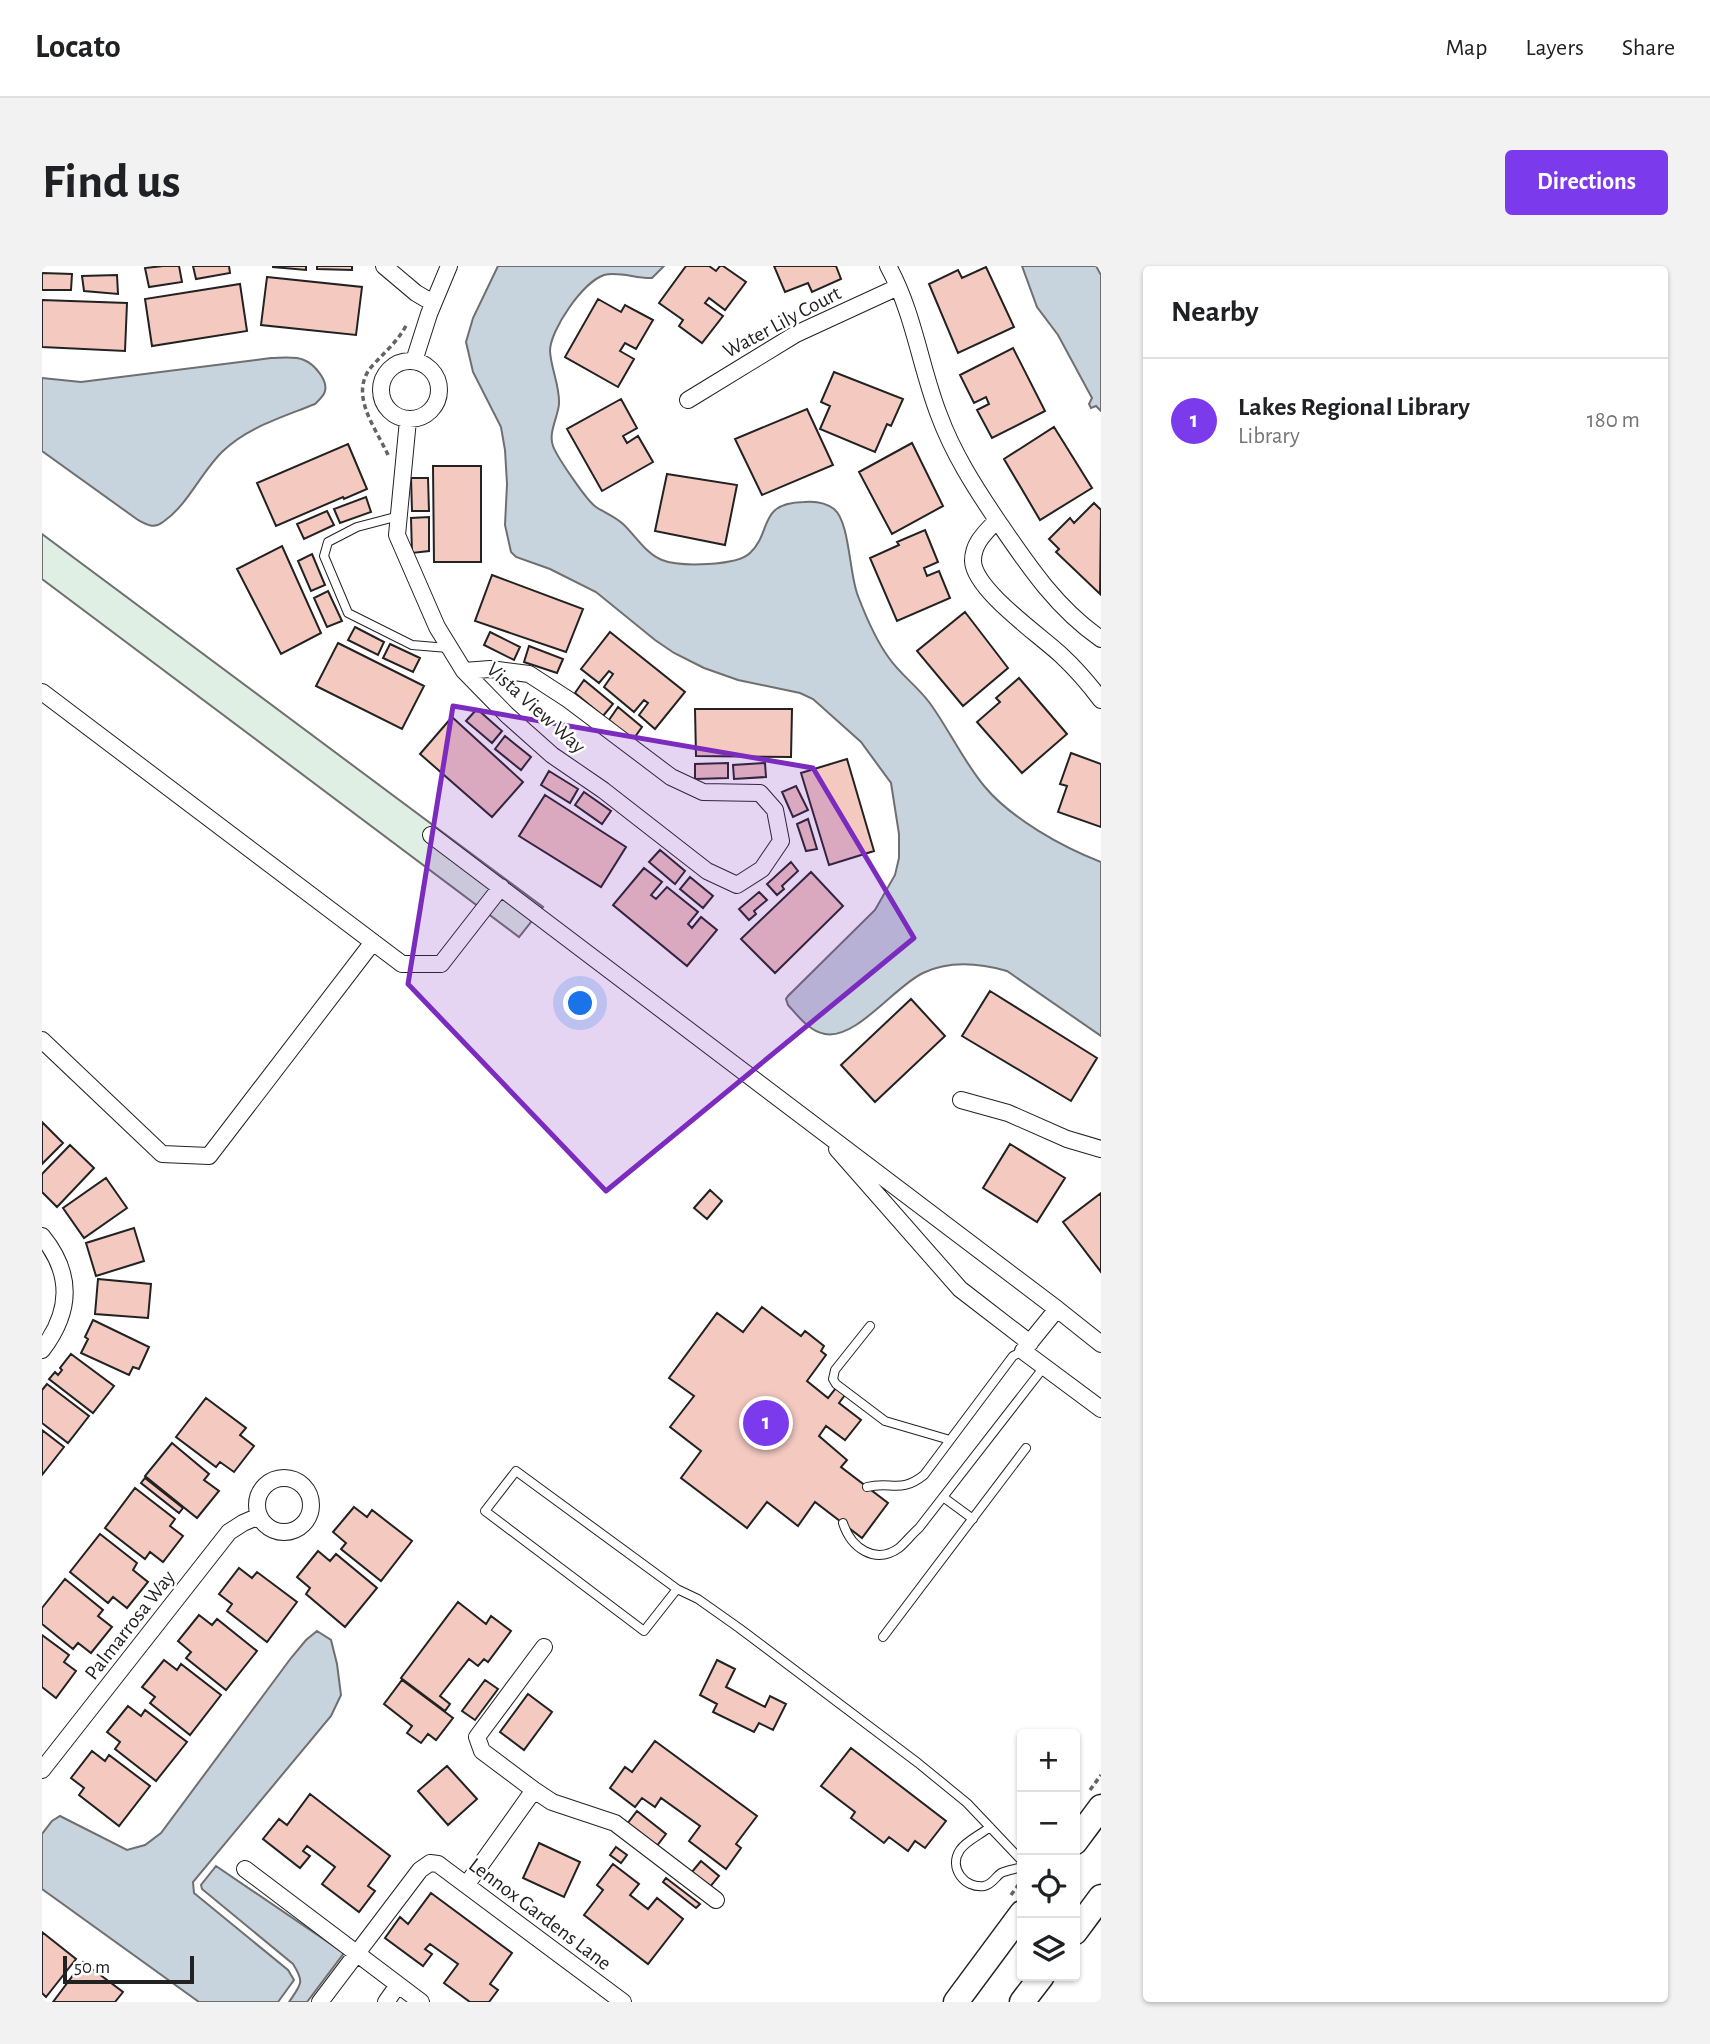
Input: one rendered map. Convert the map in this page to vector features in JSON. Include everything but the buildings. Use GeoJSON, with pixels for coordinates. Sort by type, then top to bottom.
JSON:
{"type":"FeatureCollection","features":[{"type":"Feature","properties":{"kind":"main road"},"geometry":{"type":"LineString","coordinates":[[1080,1835],[1101,1807]]}},
{"type":"Feature","properties":{"kind":"main road"},"geometry":{"type":"LineString","coordinates":[[1080,1925],[1101,1897]]}},
{"type":"Feature","properties":{"kind":"main road"},"geometry":{"type":"LineString","coordinates":[[956,2002],[1018,1918]]}},
{"type":"Feature","properties":{"kind":"main road"},"geometry":{"type":"LineString","coordinates":[[1022,2002],[1038,1981]]}},
{"type":"Feature","properties":{"kind":"street"},"geometry":{"type":"LineString","coordinates":[[384,266],[428,300]]}},
{"type":"Feature","properties":{"kind":"street"},"geometry":{"type":"LineString","coordinates":[[414,361],[428,300],[449,266]]}},
{"type":"Feature","properties":{"kind":"street"},"geometry":{"type":"LineString","coordinates":[[888,266],[912,322],[939,417],[956,454],[997,520],[1045,587],[1074,618],[1101,639]]}},
{"type":"Feature","properties":{"kind":"street","name":"Water Lily Court"},"geometry":{"type":"LineString","coordinates":[[688,400],[796,334],[898,287]]}},
{"type":"Feature","properties":{"kind":"street"},"geometry":{"type":"LineString","coordinates":[[414,361],[424,364],[436,376],[439,393],[436,403],[426,414],[408,420],[390,412],[380,392],[388,370],[404,362],[414,361]]}},
{"type":"Feature","properties":{"kind":"street","name":"Vista View Way"},"geometry":{"type":"LineString","coordinates":[[408,420],[397,535],[437,627],[464,671],[507,715],[552,755],[615,799],[707,871],[737,885],[762,869],[781,841],[775,810],[760,793],[703,792],[671,777],[569,700],[529,674],[490,669],[464,671]]}},
{"type":"Feature","properties":{"kind":"street"},"geometry":{"type":"LineString","coordinates":[[997,520],[976,544],[973,564],[982,580],[1009,611],[1074,668],[1101,700]]}},
{"type":"Feature","properties":{"kind":"street"},"geometry":{"type":"LineString","coordinates":[[42,692],[402,964],[441,964],[500,887]]}},
{"type":"Feature","properties":{"kind":"street"},"geometry":{"type":"LineString","coordinates":[[431,835],[817,1125],[1101,1344]]}},
{"type":"Feature","properties":{"kind":"street"},"geometry":{"type":"LineString","coordinates":[[42,1040],[162,1154],[209,1156],[373,942]]}},
{"type":"Feature","properties":{"kind":"street"},"geometry":{"type":"LineString","coordinates":[[961,1100],[1008,1113],[1067,1139],[1101,1149]]}},
{"type":"Feature","properties":{"kind":"street"},"geometry":{"type":"LineString","coordinates":[[817,1125],[960,1289],[1027,1347],[1044,1367],[1101,1409]]}},
{"type":"Feature","properties":{"kind":"street"},"geometry":{"type":"LineString","coordinates":[[42,1236],[55,1254],[63,1273],[65,1290],[63,1312],[56,1330],[42,1350]]}},
{"type":"Feature","properties":{"kind":"street"},"geometry":{"type":"LineString","coordinates":[[1027,1347],[1057,1309]]}},
{"type":"Feature","properties":{"kind":"street","name":"Palmarrosa Way"},"geometry":{"type":"LineString","coordinates":[[42,1770],[229,1532],[259,1516]]}},
{"type":"Feature","properties":{"kind":"street"},"geometry":{"type":"LineString","coordinates":[[544,1647],[477,1737],[482,1751],[552,1802],[615,1823],[716,1900]]}},
{"type":"Feature","properties":{"kind":"street"},"geometry":{"type":"LineString","coordinates":[[467,1884],[534,1790]]}},
{"type":"Feature","properties":{"kind":"street","name":"Lennox Gardens Lane"},"geometry":{"type":"LineString","coordinates":[[356,1954],[420,1870],[430,1863],[438,1864],[623,2002]]}},
{"type":"Feature","properties":{"kind":"street"},"geometry":{"type":"LineString","coordinates":[[245,1868],[421,2002]]}},
{"type":"Feature","properties":{"kind":"street"},"geometry":{"type":"LineString","coordinates":[[320,2002],[356,1954]]}},
{"type":"Feature","properties":{"kind":"street"},"geometry":{"type":"LineString","coordinates":[[386,2002],[398,1985]]}},
{"type":"Feature","properties":{"kind":"lane"},"geometry":{"type":"LineString","coordinates":[[399,516],[357,527],[328,542],[324,556],[348,613],[412,645],[450,648]]}},
{"type":"Feature","properties":{"kind":"lane"},"geometry":{"type":"LineString","coordinates":[[870,1326],[835,1370],[833,1379],[836,1384],[886,1421],[950,1440]]}},
{"type":"Feature","properties":{"kind":"lane"},"geometry":{"type":"LineString","coordinates":[[867,1487],[905,1486],[924,1475],[1013,1356],[1027,1347]]}},
{"type":"Feature","properties":{"kind":"lane"},"geometry":{"type":"LineString","coordinates":[[843,1523],[847,1536],[864,1552],[887,1554],[897,1549],[943,1497],[1044,1367]]}},
{"type":"Feature","properties":{"kind":"lane"},"geometry":{"type":"LineString","coordinates":[[883,1637],[1026,1448]]}},
{"type":"Feature","properties":{"kind":"lane"},"geometry":{"type":"LineString","coordinates":[[677,1589],[644,1631],[485,1511],[516,1471],[677,1589],[698,1599],[739,1628],[907,1755],[967,1803],[1017,1856]]}},
{"type":"Feature","properties":{"kind":"lane"},"geometry":{"type":"LineString","coordinates":[[943,1497],[973,1519]]}},
{"type":"Feature","properties":{"kind":"lane"},"geometry":{"type":"LineString","coordinates":[[990,1827],[961,1848],[956,1863],[961,1877],[967,1882],[982,1886],[1001,1874],[1017,1869]]}},
{"type":"Feature","properties":{"kind":"path"},"geometry":{"type":"LineString","coordinates":[[403,473],[396,473],[364,408],[362,386],[370,368],[398,341],[428,300]]}},
{"type":"Feature","properties":{"kind":"highlighted area"},"geometry":{"type":"Polygon","coordinates":[[[453,706],[813,768],[914,938],[606,1191],[408,984],[453,706]]]}},
{"type":"Feature","properties":{"kind":"green space"},"geometry":{"type":"Polygon","coordinates":[[[42,534],[543,907],[519,937],[42,579],[42,534]]]}},
{"type":"Feature","properties":{"kind":"shaded area"},"geometry":{"type":"Polygon","coordinates":[[[498,266],[664,266],[652,278],[616,274],[596,279],[569,308],[555,331],[550,351],[559,397],[552,436],[556,452],[596,507],[623,524],[651,553],[670,562],[708,564],[743,557],[757,545],[772,513],[779,507],[816,502],[834,509],[843,525],[858,596],[875,636],[893,664],[929,702],[977,777],[996,799],[1023,821],[1054,840],[1101,862],[1101,1036],[1007,971],[986,966],[944,966],[923,973],[862,1021],[837,1034],[814,1030],[788,1005],[788,996],[875,910],[895,875],[899,858],[899,834],[891,783],[861,742],[813,699],[800,693],[738,680],[704,668],[655,640],[596,592],[550,569],[516,557],[511,552],[505,525],[507,484],[501,427],[473,372],[466,342],[473,318],[498,266]]]}},
{"type":"Feature","properties":{"kind":"shaded area"},"geometry":{"type":"Polygon","coordinates":[[[1022,266],[1096,266],[1101,275],[1101,411],[1096,406],[1091,408],[1089,404],[1092,398],[1058,335],[1037,307],[1022,266]]]}},
{"type":"Feature","properties":{"kind":"shaded area"},"geometry":{"type":"Polygon","coordinates":[[[271,358],[296,358],[308,362],[322,377],[324,395],[315,404],[243,435],[215,459],[180,507],[160,524],[150,526],[138,520],[42,451],[42,378],[81,382],[271,358]]]}},
{"type":"Feature","properties":{"kind":"shaded area"},"geometry":{"type":"Polygon","coordinates":[[[317,1631],[331,1640],[337,1664],[341,1695],[331,1716],[193,1882],[194,1893],[288,1970],[294,1980],[278,2002],[199,2002],[42,1889],[42,1834],[52,1821],[60,1816],[127,1850],[145,1845],[161,1833],[291,1658],[317,1631]]]}},
{"type":"Feature","properties":{"kind":"shaded area"},"geometry":{"type":"Polygon","coordinates":[[[216,1866],[344,1953],[307,2002],[289,2002],[300,1983],[293,1964],[202,1889],[201,1885],[216,1866]]]}},
{"type":"Feature","properties":{"kind":"place","name":"Lakes Regional Library"},"geometry":{"type":"Point","coordinates":[766,1423]}}]}
